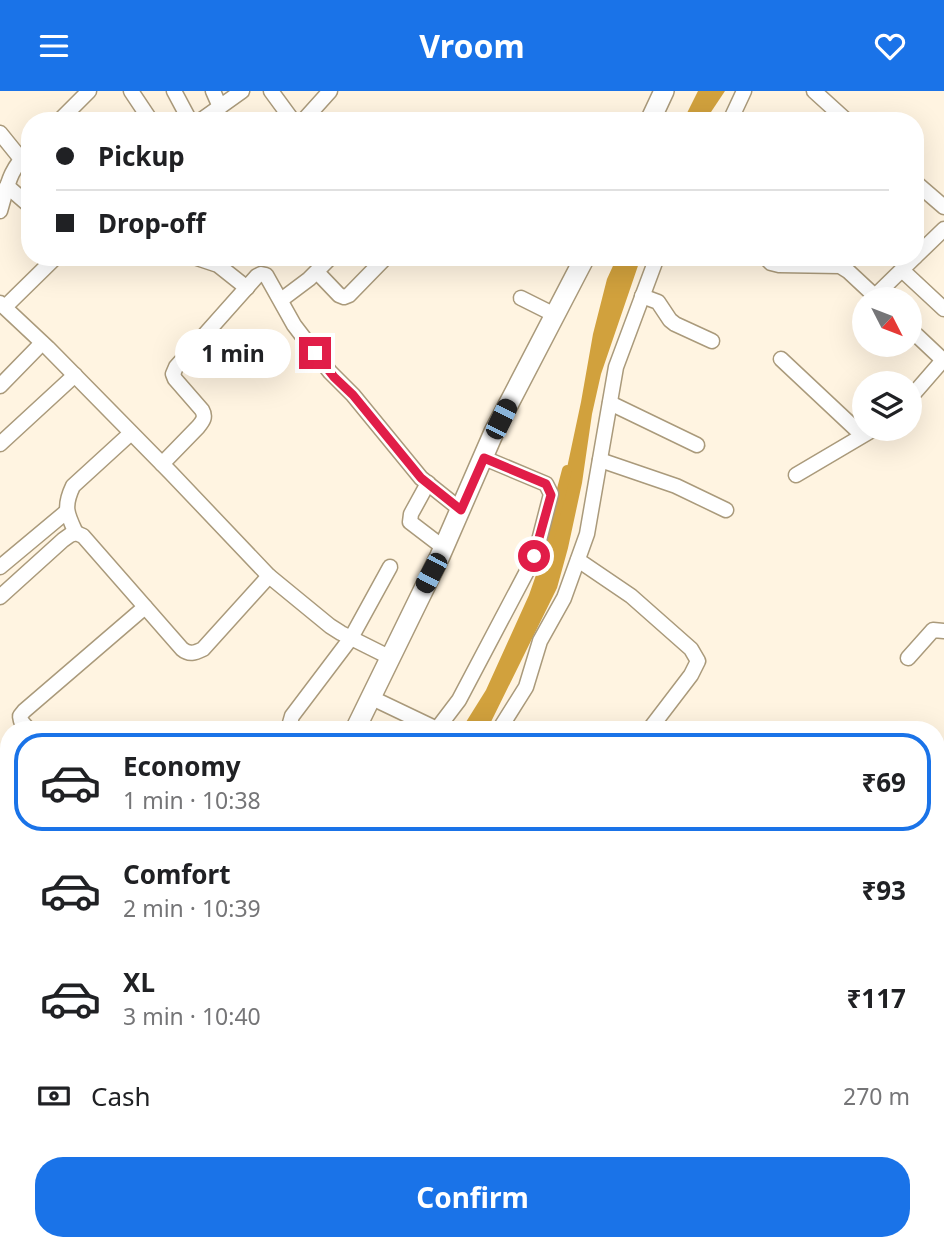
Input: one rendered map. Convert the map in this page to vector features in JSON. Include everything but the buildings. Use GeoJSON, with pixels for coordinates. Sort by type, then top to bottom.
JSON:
{"type":"FeatureCollection","features":[{"type":"Feature","properties":{"kind":"main road"},"geometry":{"type":"LineString","coordinates":[[654,112],[664,91]]}},
{"type":"Feature","properties":{"kind":"main road"},"geometry":{"type":"LineString","coordinates":[[360,721],[444,548],[508,405],[580,266]]}},
{"type":"Feature","properties":{"kind":"street"},"geometry":{"type":"LineString","coordinates":[[131,91],[145,112]]}},
{"type":"Feature","properties":{"kind":"street"},"geometry":{"type":"LineString","coordinates":[[174,91],[185,112]]}},
{"type":"Feature","properties":{"kind":"street"},"geometry":{"type":"LineString","coordinates":[[213,91],[220,107]]}},
{"type":"Feature","properties":{"kind":"street"},"geometry":{"type":"LineString","coordinates":[[213,112],[242,91]]}},
{"type":"Feature","properties":{"kind":"street"},"geometry":{"type":"LineString","coordinates":[[271,91],[286,112]]}},
{"type":"Feature","properties":{"kind":"street"},"geometry":{"type":"LineString","coordinates":[[311,112],[330,91]]}},
{"type":"Feature","properties":{"kind":"street"},"geometry":{"type":"LineString","coordinates":[[734,112],[744,91]]}},
{"type":"Feature","properties":{"kind":"street"},"geometry":{"type":"LineString","coordinates":[[814,91],[837,112]]}},
{"type":"Feature","properties":{"kind":"street"},"geometry":{"type":"LineString","coordinates":[[67,112],[85,92]]}},
{"type":"Feature","properties":{"kind":"street"},"geometry":{"type":"LineString","coordinates":[[0,133],[21,151]]}},
{"type":"Feature","properties":{"kind":"street"},"geometry":{"type":"LineString","coordinates":[[0,211],[6,175],[21,158]]}},
{"type":"Feature","properties":{"kind":"street"},"geometry":{"type":"LineString","coordinates":[[6,175],[21,194]]}},
{"type":"Feature","properties":{"kind":"street"},"geometry":{"type":"LineString","coordinates":[[924,190],[944,208]]}},
{"type":"Feature","properties":{"kind":"street"},"geometry":{"type":"LineString","coordinates":[[924,248],[944,229]]}},
{"type":"Feature","properties":{"kind":"street"},"geometry":{"type":"LineString","coordinates":[[46,266],[2,305],[75,375],[269,576],[330,627],[391,658]]}},
{"type":"Feature","properties":{"kind":"street"},"geometry":{"type":"LineString","coordinates":[[219,266],[247,288]]}},
{"type":"Feature","properties":{"kind":"street"},"geometry":{"type":"LineString","coordinates":[[281,300],[323,266]]}},
{"type":"Feature","properties":{"kind":"street"},"geometry":{"type":"LineString","coordinates":[[317,272],[344,297],[377,266]]}},
{"type":"Feature","properties":{"kind":"street"},"geometry":{"type":"LineString","coordinates":[[505,721],[526,687],[540,641],[564,598],[587,534],[619,357],[642,296],[650,266]]}},
{"type":"Feature","properties":{"kind":"street"},"geometry":{"type":"LineString","coordinates":[[840,266],[864,287]]}},
{"type":"Feature","properties":{"kind":"street"},"geometry":{"type":"LineString","coordinates":[[886,287],[906,266]]}},
{"type":"Feature","properties":{"kind":"street"},"geometry":{"type":"LineString","coordinates":[[902,270],[944,309]]}},
{"type":"Feature","properties":{"kind":"street"},"geometry":{"type":"LineString","coordinates":[[162,464],[198,427],[205,414],[175,379],[173,374],[176,367],[261,274],[266,275],[294,325],[330,372],[353,395],[413,470],[461,510]]}},
{"type":"Feature","properties":{"kind":"street"},"geometry":{"type":"LineString","coordinates":[[642,296],[658,302],[675,324],[712,341]]}},
{"type":"Feature","properties":{"kind":"street"},"geometry":{"type":"LineString","coordinates":[[521,298],[555,315]]}},
{"type":"Feature","properties":{"kind":"street"},"geometry":{"type":"LineString","coordinates":[[922,340],[944,360],[922,385]]}},
{"type":"Feature","properties":{"kind":"street"},"geometry":{"type":"LineString","coordinates":[[0,387],[42,343]]}},
{"type":"Feature","properties":{"kind":"street"},"geometry":{"type":"LineString","coordinates":[[781,359],[852,419]]}},
{"type":"Feature","properties":{"kind":"street"},"geometry":{"type":"LineString","coordinates":[[0,444],[75,375]]}},
{"type":"Feature","properties":{"kind":"street"},"geometry":{"type":"LineString","coordinates":[[610,403],[697,445]]}},
{"type":"Feature","properties":{"kind":"street"},"geometry":{"type":"LineString","coordinates":[[131,433],[73,486],[66,512],[76,533],[83,536],[182,649],[187,653],[196,653],[203,649],[269,576]]}},
{"type":"Feature","properties":{"kind":"street"},"geometry":{"type":"LineString","coordinates":[[796,475],[853,441]]}},
{"type":"Feature","properties":{"kind":"street"},"geometry":{"type":"LineString","coordinates":[[444,721],[459,700],[534,556],[551,495],[546,484],[484,458]]}},
{"type":"Feature","properties":{"kind":"street"},"geometry":{"type":"LineString","coordinates":[[600,460],[676,486],[726,510]]}},
{"type":"Feature","properties":{"kind":"street"},"geometry":{"type":"LineString","coordinates":[[428,483],[411,514],[410,522],[444,548]]}},
{"type":"Feature","properties":{"kind":"street"},"geometry":{"type":"LineString","coordinates":[[0,567],[66,512]]}},
{"type":"Feature","properties":{"kind":"street"},"geometry":{"type":"LineString","coordinates":[[0,597],[63,540],[76,533]]}},
{"type":"Feature","properties":{"kind":"street"},"geometry":{"type":"LineString","coordinates":[[578,561],[631,596],[696,655],[698,661],[691,675],[656,721]]}},
{"type":"Feature","properties":{"kind":"street"},"geometry":{"type":"LineString","coordinates":[[291,721],[351,638],[390,567]]}},
{"type":"Feature","properties":{"kind":"street"},"geometry":{"type":"LineString","coordinates":[[21,721],[20,716],[24,711],[145,607]]}},
{"type":"Feature","properties":{"kind":"street"},"geometry":{"type":"LineString","coordinates":[[908,658],[933,630],[944,631]]}},
{"type":"Feature","properties":{"kind":"street"},"geometry":{"type":"LineString","coordinates":[[372,698],[421,721]]}},
{"type":"Feature","properties":{"kind":"shaded area"},"geometry":{"type":"Polygon","coordinates":[[[698,91],[725,91],[711,112],[688,112],[698,91]]]}},
{"type":"Feature","properties":{"kind":"shaded area"},"geometry":{"type":"Polygon","coordinates":[[[613,266],[638,266],[601,374],[582,483],[557,588],[491,721],[467,721],[486,690],[529,595],[557,515],[593,334],[613,266]]]}},
{"type":"Feature","properties":{"kind":"waterway"},"geometry":{"type":"LineString","coordinates":[[548,543],[567,470]]}},
{"type":"Feature","properties":{"kind":"route"},"geometry":{"type":"LineString","coordinates":[[315,353],[353,395],[413,470],[461,510],[484,458],[546,484],[551,495],[534,556]]}}]}
